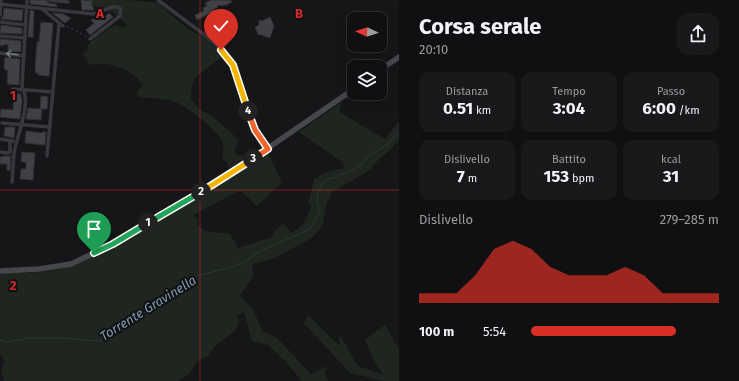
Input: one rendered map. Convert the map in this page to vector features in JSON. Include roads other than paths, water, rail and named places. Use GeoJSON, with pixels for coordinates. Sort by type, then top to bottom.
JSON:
{"type":"FeatureCollection","features":[{"type":"Feature","properties":{"kind":"main road"},"geometry":{"type":"LineString","coordinates":[[387,65],[399,57]]}},
{"type":"Feature","properties":{"kind":"main road"},"geometry":{"type":"LineString","coordinates":[[0,271],[39,269],[72,264],[113,244],[230,174],[347,94]]}},
{"type":"Feature","properties":{"kind":"street"},"geometry":{"type":"LineString","coordinates":[[13,0],[13,5]]}},
{"type":"Feature","properties":{"kind":"street"},"geometry":{"type":"LineString","coordinates":[[12,182],[15,152],[22,124],[25,95],[22,86],[27,0]]}},
{"type":"Feature","properties":{"kind":"street"},"geometry":{"type":"LineString","coordinates":[[50,0],[68,2]]}},
{"type":"Feature","properties":{"kind":"street"},"geometry":{"type":"LineString","coordinates":[[158,0],[206,36],[221,50],[233,65],[255,130],[268,149]]}},
{"type":"Feature","properties":{"kind":"street"},"geometry":{"type":"LineString","coordinates":[[0,15],[1,2],[13,5],[93,14],[112,7],[121,9],[120,16],[90,39]]}},
{"type":"Feature","properties":{"kind":"street"},"geometry":{"type":"LineString","coordinates":[[41,8],[61,25],[47,156]]}},
{"type":"Feature","properties":{"kind":"street"},"geometry":{"type":"LineString","coordinates":[[0,22],[26,25]]}},
{"type":"Feature","properties":{"kind":"street"},"geometry":{"type":"LineString","coordinates":[[0,36],[25,38]]}},
{"type":"Feature","properties":{"kind":"street"},"geometry":{"type":"LineString","coordinates":[[0,53],[24,56]]}},
{"type":"Feature","properties":{"kind":"street"},"geometry":{"type":"LineString","coordinates":[[13,89],[53,92]]}},
{"type":"Feature","properties":{"kind":"street"},"geometry":{"type":"LineString","coordinates":[[2,123],[50,126]]}},
{"type":"Feature","properties":{"kind":"street"},"geometry":{"type":"LineString","coordinates":[[0,139],[18,141]]}},
{"type":"Feature","properties":{"kind":"street"},"geometry":{"type":"LineString","coordinates":[[0,152],[10,152],[10,142],[12,141]]}},
{"type":"Feature","properties":{"kind":"waterway","name":"Torrente Gravinella"},"geometry":{"type":"LineString","coordinates":[[0,340],[7,342],[29,338],[59,338],[100,341],[121,324],[146,312],[174,290],[194,277],[241,264],[260,251],[310,229],[318,215],[318,192],[322,184],[328,179],[360,166],[369,156],[389,143],[399,131]]}}]}
